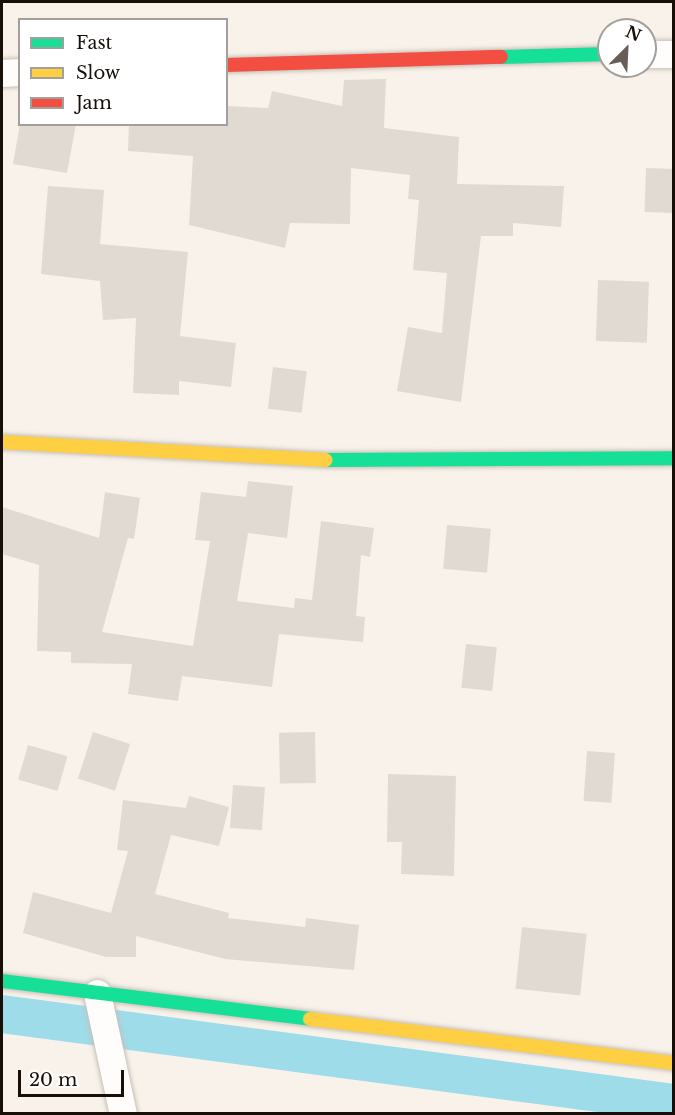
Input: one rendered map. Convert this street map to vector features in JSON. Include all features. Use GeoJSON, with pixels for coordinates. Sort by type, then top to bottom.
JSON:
{"type":"FeatureCollection","features":[{"type":"Feature","properties":{"kind":"street"},"geometry":{"type":"LineString","coordinates":[[228,65],[597,54]]}},
{"type":"Feature","properties":{"kind":"street"},"geometry":{"type":"LineString","coordinates":[[657,54],[674,54]]}},
{"type":"Feature","properties":{"kind":"street"},"geometry":{"type":"LineString","coordinates":[[2,73],[18,72]]}},
{"type":"Feature","properties":{"kind":"street"},"geometry":{"type":"LineString","coordinates":[[2,442],[341,461],[674,458]]}},
{"type":"Feature","properties":{"kind":"street"},"geometry":{"type":"LineString","coordinates":[[2,981],[674,1063]]}},
{"type":"Feature","properties":{"kind":"street"},"geometry":{"type":"LineString","coordinates":[[97,993],[123,1113]]}},
{"type":"Feature","properties":{"kind":"building"},"geometry":{"type":"Polygon","coordinates":[[[386,79],[384,128],[459,137],[457,184],[564,186],[561,227],[513,223],[513,236],[481,236],[461,402],[397,391],[408,327],[442,333],[447,273],[413,270],[419,200],[408,199],[410,175],[351,168],[350,224],[290,223],[285,248],[189,225],[193,156],[128,151],[129,126],[228,126],[228,106],[268,108],[272,91],[342,106],[344,80],[386,79]]]}},
{"type":"Feature","properties":{"kind":"building"},"geometry":{"type":"Polygon","coordinates":[[[20,126],[76,126],[67,173],[13,164],[20,126]]]}},
{"type":"Feature","properties":{"kind":"building"},"geometry":{"type":"Polygon","coordinates":[[[646,168],[674,169],[672,213],[644,212],[646,168]]]}},
{"type":"Feature","properties":{"kind":"building"},"geometry":{"type":"Polygon","coordinates":[[[48,186],[104,190],[100,244],[188,252],[180,336],[236,343],[231,387],[179,381],[179,395],[133,393],[136,318],[103,320],[100,281],[41,274],[48,186]]]}},
{"type":"Feature","properties":{"kind":"building"},"geometry":{"type":"Polygon","coordinates":[[[598,280],[649,282],[647,343],[596,341],[598,280]]]}},
{"type":"Feature","properties":{"kind":"building"},"geometry":{"type":"Polygon","coordinates":[[[273,367],[307,371],[302,413],[268,409],[273,367]]]}},
{"type":"Feature","properties":{"kind":"building"},"geometry":{"type":"Polygon","coordinates":[[[248,481],[293,486],[287,538],[248,533],[237,601],[294,608],[295,598],[312,600],[321,521],[374,528],[370,557],[361,555],[356,616],[365,617],[363,642],[279,634],[272,687],[182,676],[178,701],[128,694],[132,664],[71,663],[71,652],[37,651],[39,565],[2,554],[2,507],[99,538],[105,492],[140,498],[134,539],[128,538],[102,632],[193,646],[210,541],[195,540],[201,492],[246,497],[248,481]]]}},
{"type":"Feature","properties":{"kind":"building"},"geometry":{"type":"Polygon","coordinates":[[[447,525],[491,529],[487,573],[443,569],[447,525]]]}},
{"type":"Feature","properties":{"kind":"building"},"geometry":{"type":"Polygon","coordinates":[[[466,644],[497,647],[492,691],[461,688],[466,644]]]}},
{"type":"Feature","properties":{"kind":"building"},"geometry":{"type":"Polygon","coordinates":[[[93,732],[130,744],[115,791],[78,779],[93,732]]]}},
{"type":"Feature","properties":{"kind":"building"},"geometry":{"type":"Polygon","coordinates":[[[315,732],[316,783],[280,784],[279,733],[315,732]]]}},
{"type":"Feature","properties":{"kind":"building"},"geometry":{"type":"Polygon","coordinates":[[[28,745],[67,756],[57,791],[18,780],[28,745]]]}},
{"type":"Feature","properties":{"kind":"building"},"geometry":{"type":"Polygon","coordinates":[[[587,751],[615,753],[611,803],[584,801],[587,751]]]}},
{"type":"Feature","properties":{"kind":"building"},"geometry":{"type":"Polygon","coordinates":[[[388,774],[456,776],[454,876],[401,874],[402,842],[387,842],[388,774]]]}},
{"type":"Feature","properties":{"kind":"building"},"geometry":{"type":"Polygon","coordinates":[[[233,785],[265,787],[262,830],[230,828],[233,785]]]}},
{"type":"Feature","properties":{"kind":"building"},"geometry":{"type":"Polygon","coordinates":[[[189,796],[229,807],[219,846],[171,835],[155,894],[229,913],[228,918],[305,927],[306,918],[359,925],[354,970],[225,959],[136,936],[136,957],[106,957],[23,933],[33,892],[111,913],[128,851],[117,850],[123,800],[186,808],[189,796]]]}},
{"type":"Feature","properties":{"kind":"building"},"geometry":{"type":"Polygon","coordinates":[[[522,927],[587,934],[580,995],[516,989],[522,927]]]}},
{"type":"Feature","properties":{"kind":"waterway"},"geometry":{"type":"LineString","coordinates":[[2,1014],[674,1103]]}},
{"type":"Feature","properties":{"kind":"traffic: fast"},"geometry":{"type":"LineString","coordinates":[[501,57],[597,54]]}},
{"type":"Feature","properties":{"kind":"traffic: fast"},"geometry":{"type":"LineString","coordinates":[[325,460],[674,458]]}},
{"type":"Feature","properties":{"kind":"traffic: fast"},"geometry":{"type":"LineString","coordinates":[[2,981],[310,1019]]}},
{"type":"Feature","properties":{"kind":"traffic: slow"},"geometry":{"type":"LineString","coordinates":[[2,442],[325,460]]}},
{"type":"Feature","properties":{"kind":"traffic: slow"},"geometry":{"type":"LineString","coordinates":[[310,1019],[674,1063]]}},
{"type":"Feature","properties":{"kind":"traffic: jam"},"geometry":{"type":"LineString","coordinates":[[228,65],[501,57]]}}]}
